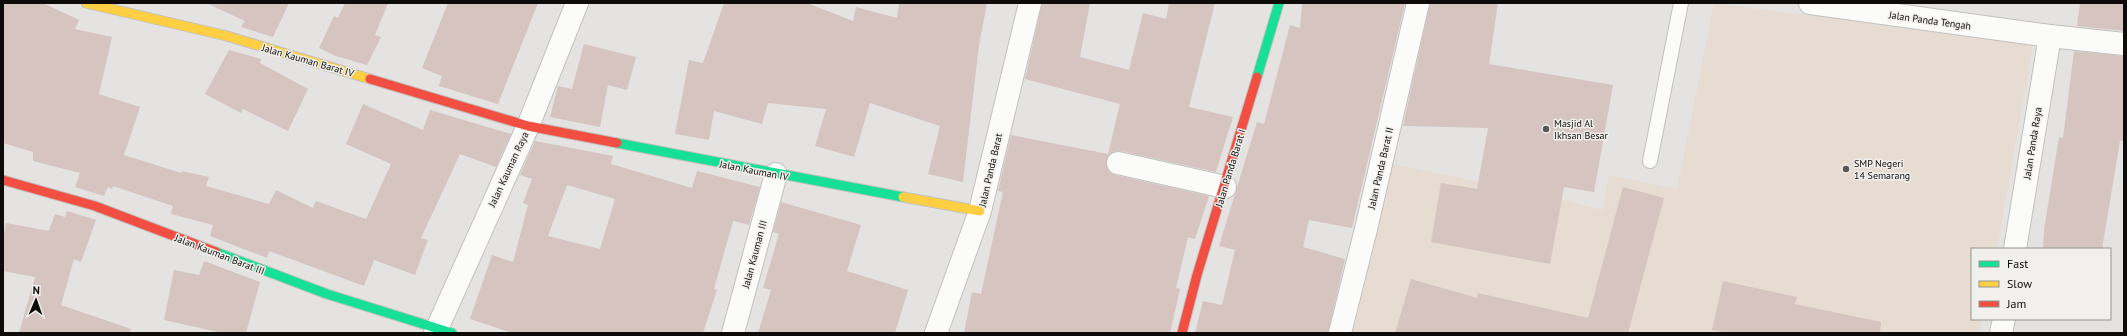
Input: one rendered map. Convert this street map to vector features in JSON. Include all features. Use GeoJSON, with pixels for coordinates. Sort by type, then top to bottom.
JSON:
{"type":"FeatureCollection","features":[{"type":"Feature","properties":{"kind":"street","name":"Jalan Kauman Barat IV"},"geometry":{"type":"LineString","coordinates":[[86,3],[226,36],[528,126]]}},
{"type":"Feature","properties":{"kind":"street","name":"Jalan Kauman Raya"},"geometry":{"type":"LineString","coordinates":[[441,331],[528,126],[577,3]]}},
{"type":"Feature","properties":{"kind":"street","name":"Jalan Panda Barat"},"geometry":{"type":"LineString","coordinates":[[936,333],[980,211],[1030,3]]}},
{"type":"Feature","properties":{"kind":"street","name":"Jalan Panda Barat I"},"geometry":{"type":"LineString","coordinates":[[1182,333],[1197,275],[1225,187],[1279,3]]}},
{"type":"Feature","properties":{"kind":"street","name":"Jalan Panda Barat II"},"geometry":{"type":"LineString","coordinates":[[1340,333],[1366,229],[1418,3]]}},
{"type":"Feature","properties":{"kind":"street","name":"Jalan Panda Tengah"},"geometry":{"type":"LineString","coordinates":[[1810,3],[2050,36],[2124,44]]}},
{"type":"Feature","properties":{"kind":"street","name":"Jalan Panda Raya"},"geometry":{"type":"LineString","coordinates":[[2015,248],[2050,36]]}},
{"type":"Feature","properties":{"kind":"street","name":"Jalan Kauman IV"},"geometry":{"type":"LineString","coordinates":[[528,126],[776,174],[980,211]]}},
{"type":"Feature","properties":{"kind":"street"},"geometry":{"type":"LineString","coordinates":[[1118,163],[1225,187]]}},
{"type":"Feature","properties":{"kind":"street","name":"Jalan Kauman III"},"geometry":{"type":"LineString","coordinates":[[733,333],[776,174]]}},
{"type":"Feature","properties":{"kind":"street","name":"Jalan Kauman Barat III"},"geometry":{"type":"LineString","coordinates":[[3,180],[95,206],[327,294],[441,331]]}},
{"type":"Feature","properties":{"kind":"street"},"geometry":{"type":"LineString","coordinates":[[2001,333],[2004,320]]}},
{"type":"Feature","properties":{"kind":"lane"},"geometry":{"type":"LineString","coordinates":[[1650,161],[1681,3]]}},
{"type":"Feature","properties":{"kind":"shaded area","name":"SMP Negeri 14 Semarang"},"geometry":{"type":"Polygon","coordinates":[[[1714,3],[2033,45],[1997,248],[1971,248],[1971,320],[1982,320],[1979,333],[1345,333],[1392,164],[1539,194],[1602,210],[1609,175],[1677,189],[1714,3]]]}},
{"type":"Feature","properties":{"kind":"building"},"geometry":{"type":"Polygon","coordinates":[[[3,3],[43,3],[79,20],[75,29],[112,37],[99,94],[140,107],[124,155],[181,173],[182,171],[209,177],[206,186],[269,204],[276,190],[313,208],[316,201],[366,219],[391,164],[346,144],[363,104],[423,130],[430,110],[511,134],[496,167],[460,154],[421,238],[428,240],[415,275],[374,260],[364,286],[269,251],[267,258],[210,236],[213,225],[171,214],[173,206],[113,186],[112,189],[108,187],[104,196],[75,187],[80,173],[33,161],[33,152],[3,143],[3,3]]]}},
{"type":"Feature","properties":{"kind":"building"},"geometry":{"type":"Polygon","coordinates":[[[206,3],[289,3],[273,37],[241,27],[245,21],[206,3]]]}},
{"type":"Feature","properties":{"kind":"building"},"geometry":{"type":"Polygon","coordinates":[[[345,3],[388,3],[375,35],[381,37],[367,65],[336,56],[319,48],[334,16],[338,18],[345,3]]]}},
{"type":"Feature","properties":{"kind":"building"},"geometry":{"type":"Polygon","coordinates":[[[448,3],[538,3],[498,104],[439,86],[442,76],[422,68],[448,3]]]}},
{"type":"Feature","properties":{"kind":"building"},"geometry":{"type":"Polygon","coordinates":[[[724,3],[807,3],[853,21],[856,7],[897,18],[899,3],[987,3],[979,45],[963,182],[928,174],[940,126],[870,103],[854,157],[815,146],[826,109],[768,103],[762,124],[714,111],[709,140],[675,134],[689,60],[703,63],[724,3]]]}},
{"type":"Feature","properties":{"kind":"building"},"geometry":{"type":"Polygon","coordinates":[[[1042,3],[1090,3],[1080,57],[1129,70],[1143,13],[1166,19],[1169,3],[1215,3],[1189,107],[1233,117],[1216,172],[1121,151],[1115,151],[1109,154],[1106,161],[1109,172],[1115,175],[1209,196],[1195,239],[1188,237],[1176,288],[1180,289],[1170,333],[964,333],[972,292],[981,294],[1003,192],[998,191],[1011,135],[1108,154],[1120,104],[1025,79],[1042,3]]]}},
{"type":"Feature","properties":{"kind":"building"},"geometry":{"type":"Polygon","coordinates":[[[1302,3],[1405,3],[1352,228],[1309,220],[1303,247],[1345,259],[1328,333],[1195,333],[1203,301],[1222,305],[1235,250],[1219,246],[1257,122],[1264,124],[1290,25],[1300,28],[1302,3]]]}},
{"type":"Feature","properties":{"kind":"building"},"geometry":{"type":"Polygon","coordinates":[[[1430,3],[1498,3],[1489,64],[1613,85],[1594,192],[1564,187],[1550,264],[1431,242],[1441,183],[1477,189],[1488,128],[1403,126],[1430,3]]]}},
{"type":"Feature","properties":{"kind":"building"},"geometry":{"type":"Polygon","coordinates":[[[2080,3],[2124,3],[2124,31],[2077,26],[2080,3]]]}},
{"type":"Feature","properties":{"kind":"building"},"geometry":{"type":"Polygon","coordinates":[[[584,44],[636,57],[627,90],[608,85],[600,127],[550,117],[558,86],[572,89],[584,44]]]}},
{"type":"Feature","properties":{"kind":"building"},"geometry":{"type":"Polygon","coordinates":[[[229,50],[261,59],[260,63],[308,89],[288,131],[243,109],[241,113],[205,94],[229,50]]]}},
{"type":"Feature","properties":{"kind":"building"},"geometry":{"type":"Polygon","coordinates":[[[2074,51],[2124,56],[2124,141],[2120,141],[2102,248],[2043,248],[2044,230],[2059,137],[2063,138],[2074,51]]]}},
{"type":"Feature","properties":{"kind":"building"},"geometry":{"type":"Polygon","coordinates":[[[535,141],[613,156],[611,164],[692,188],[697,171],[760,187],[749,225],[733,221],[714,289],[717,290],[703,333],[512,333],[470,319],[492,255],[513,262],[528,205],[523,203],[532,179],[520,175],[535,141]],[[567,185],[548,236],[600,249],[615,199],[567,185]]]}},
{"type":"Feature","properties":{"kind":"building"},"geometry":{"type":"Polygon","coordinates":[[[1623,187],[1664,198],[1628,333],[1395,333],[1411,279],[1477,298],[1478,293],[1588,318],[1623,187]]]}},
{"type":"Feature","properties":{"kind":"building"},"geometry":{"type":"Polygon","coordinates":[[[781,202],[861,225],[847,271],[908,290],[895,333],[758,333],[771,290],[763,288],[779,234],[773,232],[781,202]]]}},
{"type":"Feature","properties":{"kind":"building"},"geometry":{"type":"Polygon","coordinates":[[[67,211],[96,220],[81,262],[74,259],[61,305],[131,329],[130,333],[19,333],[35,277],[3,271],[3,238],[6,223],[49,231],[55,214],[65,217],[67,211]]]}},
{"type":"Feature","properties":{"kind":"building"},"geometry":{"type":"Polygon","coordinates":[[[204,261],[260,282],[246,333],[222,333],[164,320],[174,270],[199,275],[204,261]]]}},
{"type":"Feature","properties":{"kind":"building"},"geometry":{"type":"Polygon","coordinates":[[[1723,281],[1797,297],[1795,304],[1881,322],[1880,333],[1728,333],[1712,330],[1723,281]]]}},
{"type":"Feature","properties":{"kind":"traffic: fast"},"geometry":{"type":"LineString","coordinates":[[1257,77],[1279,3]]}},
{"type":"Feature","properties":{"kind":"traffic: fast"},"geometry":{"type":"LineString","coordinates":[[617,143],[903,197]]}},
{"type":"Feature","properties":{"kind":"traffic: fast"},"geometry":{"type":"LineString","coordinates":[[216,252],[327,294],[452,333]]}},
{"type":"Feature","properties":{"kind":"traffic: slow"},"geometry":{"type":"LineString","coordinates":[[86,3],[227,36],[370,79]]}},
{"type":"Feature","properties":{"kind":"traffic: slow"},"geometry":{"type":"LineString","coordinates":[[903,197],[980,211]]}},
{"type":"Feature","properties":{"kind":"traffic: jam"},"geometry":{"type":"LineString","coordinates":[[1182,333],[1197,275],[1257,77]]}},
{"type":"Feature","properties":{"kind":"traffic: jam"},"geometry":{"type":"LineString","coordinates":[[370,79],[528,126],[617,143]]}},
{"type":"Feature","properties":{"kind":"traffic: jam"},"geometry":{"type":"LineString","coordinates":[[3,180],[95,206],[216,252]]}},
{"type":"Feature","properties":{"kind":"place","name":"Masjid Al Ikhsan Besar"},"geometry":{"type":"Point","coordinates":[1546,129]}},
{"type":"Feature","properties":{"kind":"place","name":"SMP Negeri 14 Semarang"},"geometry":{"type":"Point","coordinates":[1846,169]}}]}
